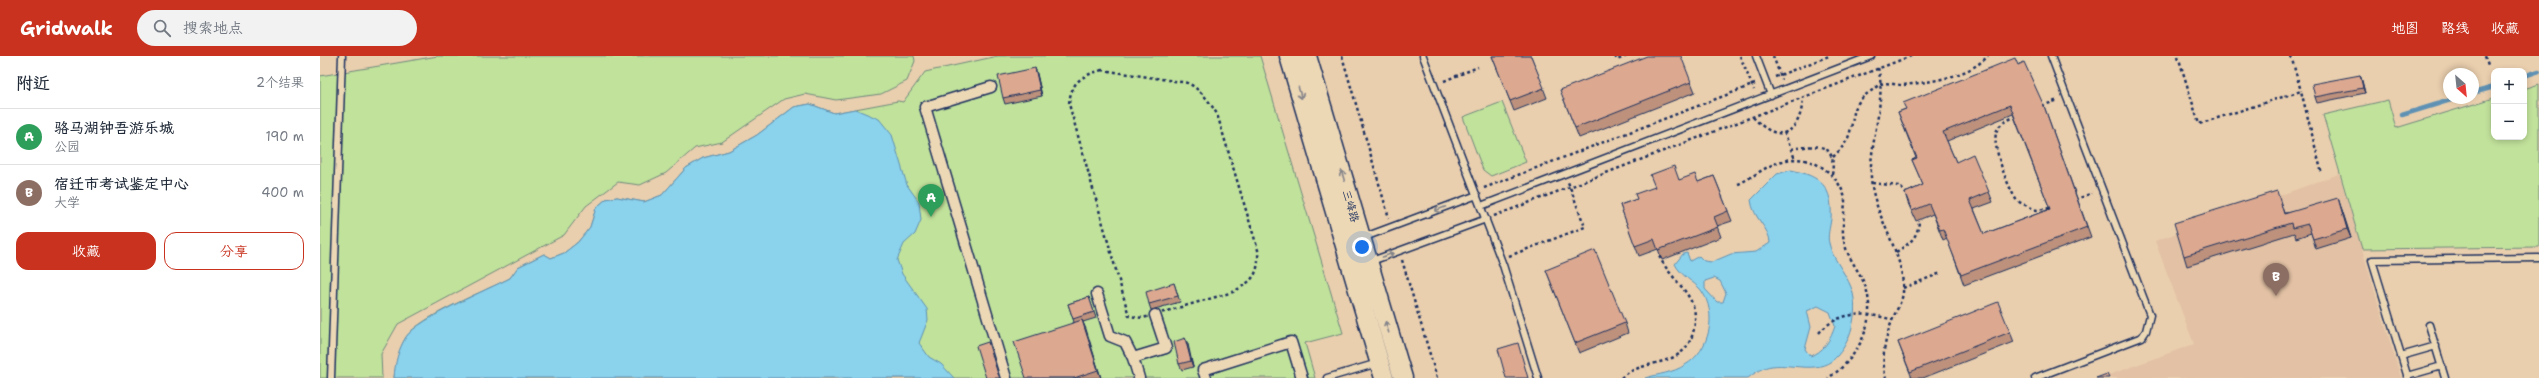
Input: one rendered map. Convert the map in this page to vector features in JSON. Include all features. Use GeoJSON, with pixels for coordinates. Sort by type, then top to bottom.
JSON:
{"type":"FeatureCollection","features":[{"type":"Feature","properties":{"kind":"main road","name":"三峰路"},"geometry":{"type":"LineString","coordinates":[[1289,56],[1353,242]]}},
{"type":"Feature","properties":{"kind":"main road","name":"三峰路"},"geometry":{"type":"LineString","coordinates":[[1307,56],[1353,242],[1387,364],[1403,378]]}},
{"type":"Feature","properties":{"kind":"street"},"geometry":{"type":"LineString","coordinates":[[991,87],[925,107],[1006,378]]}},
{"type":"Feature","properties":{"kind":"street"},"geometry":{"type":"LineString","coordinates":[[1097,294],[1110,336],[1125,342],[1133,358],[1139,378]]}},
{"type":"Feature","properties":{"kind":"street"},"geometry":{"type":"LineString","coordinates":[[1133,358],[1166,348],[1155,315]]}},
{"type":"Feature","properties":{"kind":"street"},"geometry":{"type":"LineString","coordinates":[[1206,378],[1203,370],[1291,342],[1302,378]]}},
{"type":"Feature","properties":{"kind":"lane"},"geometry":{"type":"LineString","coordinates":[[331,378],[342,56]]}},
{"type":"Feature","properties":{"kind":"lane"},"geometry":{"type":"LineString","coordinates":[[1423,56],[1501,259],[1538,378]]}},
{"type":"Feature","properties":{"kind":"lane"},"geometry":{"type":"LineString","coordinates":[[1756,56],[1771,95]]}},
{"type":"Feature","properties":{"kind":"lane"},"geometry":{"type":"LineString","coordinates":[[1481,206],[1871,56]]}},
{"type":"Feature","properties":{"kind":"lane"},"geometry":{"type":"LineString","coordinates":[[2034,378],[2133,341],[2146,331],[2150,315],[2051,56]]}},
{"type":"Feature","properties":{"kind":"lane"},"geometry":{"type":"LineString","coordinates":[[1353,242],[1476,193]]}},
{"type":"Feature","properties":{"kind":"lane"},"geometry":{"type":"LineString","coordinates":[[1360,266],[1486,219]]}},
{"type":"Feature","properties":{"kind":"lane"},"geometry":{"type":"LineString","coordinates":[[2442,366],[2408,377],[2372,260],[2539,258]]}},
{"type":"Feature","properties":{"kind":"lane"},"geometry":{"type":"LineString","coordinates":[[2430,325],[2445,378]]}},
{"type":"Feature","properties":{"kind":"lane"},"geometry":{"type":"LineString","coordinates":[[2401,356],[2436,346]]}},
{"type":"Feature","properties":{"kind":"lane"},"geometry":{"type":"LineString","coordinates":[[1328,378],[1387,364]]}},
{"type":"Feature","properties":{"kind":"path"},"geometry":{"type":"LineString","coordinates":[[1615,56],[1617,60],[1627,56]]}},
{"type":"Feature","properties":{"kind":"path"},"geometry":{"type":"LineString","coordinates":[[1740,56],[1763,113]]}},
{"type":"Feature","properties":{"kind":"path"},"geometry":{"type":"LineString","coordinates":[[1476,193],[1829,56]]}},
{"type":"Feature","properties":{"kind":"path"},"geometry":{"type":"LineString","coordinates":[[1486,219],[1912,56]]}},
{"type":"Feature","properties":{"kind":"path"},"geometry":{"type":"LineString","coordinates":[[1832,175],[1833,157],[1844,146],[1848,136],[1853,110],[1858,101],[1881,84],[1901,85],[1945,78],[1982,62],[1988,56]]}},
{"type":"Feature","properties":{"kind":"path"},"geometry":{"type":"LineString","coordinates":[[2178,56],[2199,124],[2301,92]]}},
{"type":"Feature","properties":{"kind":"path"},"geometry":{"type":"LineString","coordinates":[[2291,56],[2322,174]]}},
{"type":"Feature","properties":{"kind":"path"},"geometry":{"type":"LineString","coordinates":[[2485,56],[2488,65]]}},
{"type":"Feature","properties":{"kind":"path"},"geometry":{"type":"LineString","coordinates":[[1876,62],[1881,84],[1873,139],[1872,183],[1903,275],[1902,296],[1887,333],[1883,364],[1886,378]]}},
{"type":"Feature","properties":{"kind":"path"},"geometry":{"type":"LineString","coordinates":[[1434,85],[1478,66]]}},
{"type":"Feature","properties":{"kind":"path"},"geometry":{"type":"LineString","coordinates":[[1102,70],[1188,83],[1199,89],[1209,100],[1217,114],[1258,250],[1259,264],[1255,278],[1245,285],[1232,292],[1155,315],[1143,318],[1129,316],[1069,104],[1070,91],[1078,81],[1090,74],[1102,70]]}},
{"type":"Feature","properties":{"kind":"path"},"geometry":{"type":"LineString","coordinates":[[2039,108],[2066,97]]}},
{"type":"Feature","properties":{"kind":"path"},"geometry":{"type":"LineString","coordinates":[[1753,117],[1768,131],[1774,134],[1784,132],[1796,126],[1799,121],[1803,98]]}},
{"type":"Feature","properties":{"kind":"path"},"geometry":{"type":"LineString","coordinates":[[2019,115],[2002,124],[1996,131],[1995,140],[1996,148],[2014,196],[2024,206],[2036,210],[2055,206]]}},
{"type":"Feature","properties":{"kind":"path"},"geometry":{"type":"LineString","coordinates":[[1784,132],[1795,159]]}},
{"type":"Feature","properties":{"kind":"path"},"geometry":{"type":"LineString","coordinates":[[1791,149],[1822,147],[1833,157]]}},
{"type":"Feature","properties":{"kind":"path"},"geometry":{"type":"LineString","coordinates":[[1738,184],[1780,161],[1795,159],[1808,160],[1832,175],[1845,198],[1844,242],[1864,283],[1870,313],[1866,328],[1847,362],[1828,378]]}},
{"type":"Feature","properties":{"kind":"path"},"geometry":{"type":"LineString","coordinates":[[1501,259],[1585,227],[1564,174]]}},
{"type":"Feature","properties":{"kind":"path"},"geometry":{"type":"LineString","coordinates":[[1872,183],[1899,186],[1906,190],[1909,197]]}},
{"type":"Feature","properties":{"kind":"path"},"geometry":{"type":"LineString","coordinates":[[2069,202],[2102,190]]}},
{"type":"Feature","properties":{"kind":"path"},"geometry":{"type":"LineString","coordinates":[[1896,252],[1914,238],[1918,231],[1919,221]]}},
{"type":"Feature","properties":{"kind":"path"},"geometry":{"type":"LineString","coordinates":[[1621,378],[1635,369],[1677,356],[1686,348],[1695,325],[1695,312],[1688,293],[1666,270],[1659,256]]}},
{"type":"Feature","properties":{"kind":"path"},"geometry":{"type":"LineString","coordinates":[[1903,288],[1941,273]]}},
{"type":"Feature","properties":{"kind":"path"},"geometry":{"type":"LineString","coordinates":[[1819,333],[1831,323],[1857,314],[1870,313],[1893,320]]}},
{"type":"Feature","properties":{"kind":"shaded area"},"geometry":{"type":"Polygon","coordinates":[[[2339,174],[2401,378],[2101,378],[2194,344],[2155,241],[2339,174]]]}},
{"type":"Feature","properties":{"kind":"green space"},"geometry":{"type":"Polygon","coordinates":[[[438,56],[914,56],[915,61],[907,81],[881,94],[836,100],[805,94],[784,99],[722,142],[695,148],[666,173],[640,185],[618,182],[586,206],[564,235],[398,324],[381,354],[382,378],[320,378],[320,76],[438,56]]]}},
{"type":"Feature","properties":{"kind":"green space"},"geometry":{"type":"Polygon","coordinates":[[[998,56],[1260,56],[1343,333],[1305,343],[1315,378],[394,378],[399,352],[406,337],[413,329],[454,304],[510,278],[518,267],[544,254],[551,258],[564,253],[578,242],[590,227],[596,208],[606,199],[617,197],[644,202],[662,195],[686,168],[703,158],[729,151],[757,135],[794,107],[810,104],[834,113],[898,101],[903,102],[925,72],[998,56]]]}},
{"type":"Feature","properties":{"kind":"green space"},"geometry":{"type":"Polygon","coordinates":[[[2539,84],[2539,247],[2362,249],[2323,115],[2388,100],[2396,128],[2474,104],[2479,104],[2479,103],[2491,99],[2491,140],[2527,140],[2527,88],[2539,84]]]}},
{"type":"Feature","properties":{"kind":"green space"},"geometry":{"type":"Polygon","coordinates":[[[1502,102],[1526,162],[1491,176],[1483,170],[1463,117],[1502,102]]]}},
{"type":"Feature","properties":{"kind":"water"},"geometry":{"type":"Polygon","coordinates":[[[810,104],[834,113],[855,109],[879,119],[892,135],[907,185],[919,202],[921,220],[915,234],[904,244],[897,260],[902,274],[927,309],[928,320],[919,343],[929,357],[941,364],[954,378],[394,378],[399,352],[406,337],[413,330],[424,321],[510,278],[518,267],[544,254],[551,258],[564,253],[578,242],[590,227],[596,208],[606,199],[617,197],[644,202],[662,195],[686,168],[703,158],[729,151],[757,135],[794,107],[810,104]]]}},
{"type":"Feature","properties":{"kind":"water"},"geometry":{"type":"Polygon","coordinates":[[[1791,170],[1810,176],[1823,185],[1827,191],[1831,208],[1828,240],[1833,254],[1851,287],[1854,304],[1851,331],[1843,348],[1838,355],[1824,365],[1815,367],[1766,367],[1748,378],[1645,378],[1676,370],[1694,359],[1706,341],[1709,331],[1709,309],[1706,299],[1701,290],[1680,272],[1675,264],[1683,254],[1687,253],[1690,261],[1699,256],[1704,261],[1712,262],[1731,254],[1756,252],[1770,243],[1767,233],[1752,207],[1751,200],[1777,174],[1791,170]],[[1714,278],[1705,281],[1705,289],[1717,302],[1723,302],[1726,293],[1720,281],[1714,278]],[[1818,306],[1807,311],[1811,327],[1805,349],[1810,356],[1823,349],[1835,326],[1830,312],[1818,306]]]}},
{"type":"Feature","properties":{"kind":"building"},"geometry":{"type":"Polygon","coordinates":[[[1492,56],[1531,56],[1544,88],[1510,101],[1492,56]]]}},
{"type":"Feature","properties":{"kind":"building"},"geometry":{"type":"Polygon","coordinates":[[[1647,56],[1681,56],[1691,82],[1575,128],[1560,90],[1647,56]]]}},
{"type":"Feature","properties":{"kind":"building"},"geometry":{"type":"Polygon","coordinates":[[[2015,58],[2018,65],[2024,62],[2044,106],[2087,227],[1961,275],[1943,229],[1940,230],[1929,204],[1912,211],[1905,193],[1923,185],[1912,160],[1917,158],[1898,112],[1906,109],[1903,103],[2015,58]],[[2010,105],[1943,132],[1956,162],[1973,154],[1989,192],[1970,200],[1984,234],[2050,209],[2010,105]]]}},
{"type":"Feature","properties":{"kind":"building"},"geometry":{"type":"Polygon","coordinates":[[[1035,68],[1040,90],[1003,98],[998,76],[1035,68]]]}},
{"type":"Feature","properties":{"kind":"building"},"geometry":{"type":"Polygon","coordinates":[[[2360,75],[2363,88],[2315,97],[2312,84],[2360,75]]]}},
{"type":"Feature","properties":{"kind":"building"},"geometry":{"type":"Polygon","coordinates":[[[1674,166],[1679,180],[1695,174],[1698,182],[1714,176],[1728,211],[1714,217],[1718,227],[1658,250],[1654,239],[1635,246],[1620,205],[1637,199],[1635,194],[1655,187],[1650,175],[1674,166]]]}},
{"type":"Feature","properties":{"kind":"building"},"geometry":{"type":"Polygon","coordinates":[[[2277,191],[2284,214],[2338,198],[2347,229],[2313,239],[2308,224],[2292,228],[2291,223],[2184,256],[2174,223],[2277,191]]]}},
{"type":"Feature","properties":{"kind":"building"},"geometry":{"type":"Polygon","coordinates":[[[1595,250],[1625,323],[1575,343],[1546,270],[1595,250]]]}},
{"type":"Feature","properties":{"kind":"building"},"geometry":{"type":"Polygon","coordinates":[[[1174,283],[1178,296],[1149,304],[1146,292],[1174,283]]]}},
{"type":"Feature","properties":{"kind":"building"},"geometry":{"type":"Polygon","coordinates":[[[1089,297],[1094,312],[1073,319],[1068,304],[1089,297]]]}},
{"type":"Feature","properties":{"kind":"building"},"geometry":{"type":"Polygon","coordinates":[[[1998,302],[2010,332],[1910,372],[1898,342],[1998,302]]]}},
{"type":"Feature","properties":{"kind":"building"},"geometry":{"type":"Polygon","coordinates":[[[1082,320],[1098,370],[1074,378],[1026,378],[1014,342],[1082,320]]]}},
{"type":"Feature","properties":{"kind":"building"},"geometry":{"type":"Polygon","coordinates":[[[1185,338],[1191,361],[1179,364],[1174,342],[1185,338]]]}},
{"type":"Feature","properties":{"kind":"building"},"geometry":{"type":"Polygon","coordinates":[[[988,342],[1000,378],[986,378],[976,346],[988,342]]]}},
{"type":"Feature","properties":{"kind":"building"},"geometry":{"type":"Polygon","coordinates":[[[1518,343],[1528,378],[1506,378],[1498,349],[1518,343]]]}},
{"type":"Feature","properties":{"kind":"building"},"geometry":{"type":"Polygon","coordinates":[[[2107,374],[2109,378],[2096,378],[2107,374]]]}},
{"type":"Feature","properties":{"kind":"waterway"},"geometry":{"type":"LineString","coordinates":[[2527,75],[2539,71]]}},
{"type":"Feature","properties":{"kind":"waterway"},"geometry":{"type":"LineString","coordinates":[[2479,91],[2491,88]]}},
{"type":"Feature","properties":{"kind":"waterway"},"geometry":{"type":"LineString","coordinates":[[2402,115],[2443,102]]}},
{"type":"Feature","properties":{"kind":"place","name":"骆马湖钟吾游乐城"},"geometry":{"type":"Point","coordinates":[931,217]}},
{"type":"Feature","properties":{"kind":"place","name":"宿迁市考试鉴定中心"},"geometry":{"type":"Point","coordinates":[2276,296]}}]}
